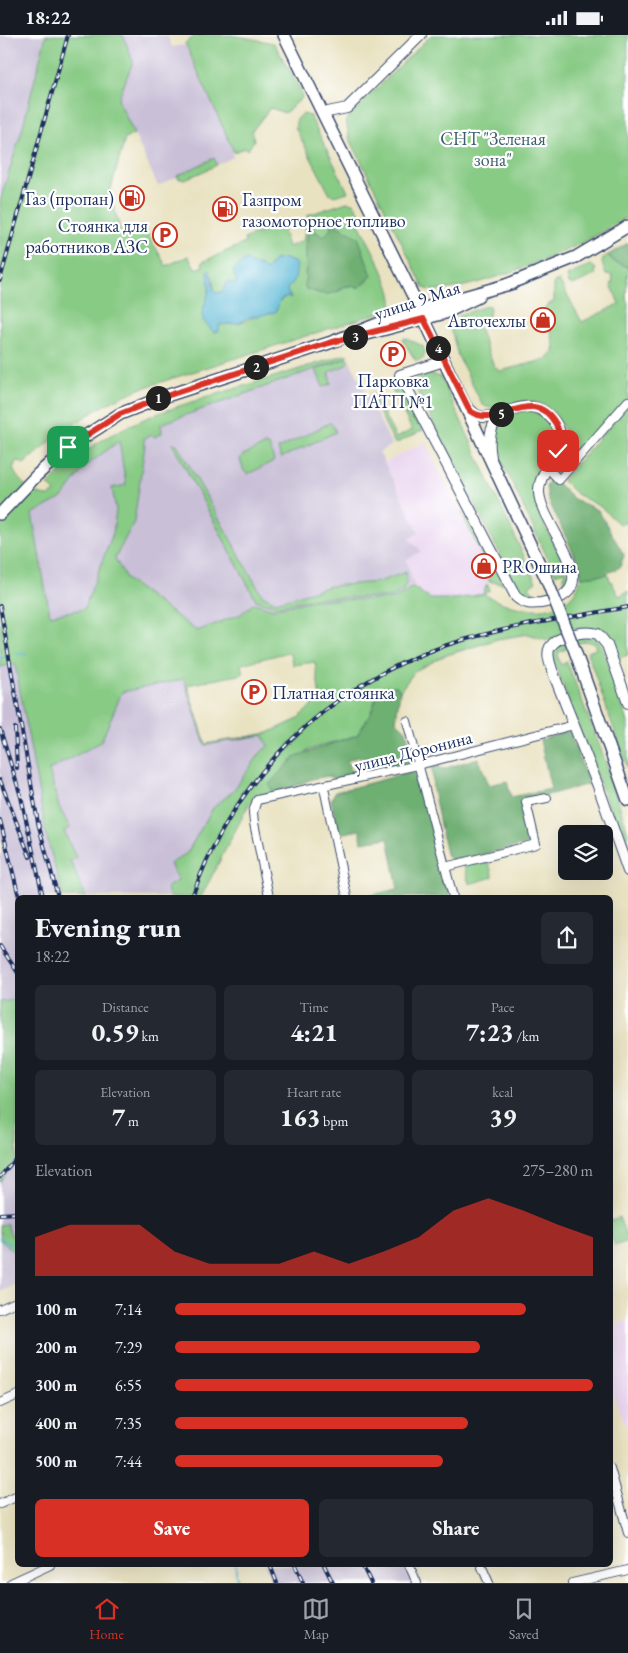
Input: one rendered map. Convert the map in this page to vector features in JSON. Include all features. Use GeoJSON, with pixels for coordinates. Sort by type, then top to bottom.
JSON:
{"type":"FeatureCollection","features":[{"type":"Feature","properties":{"kind":"main road"},"geometry":{"type":"LineString","coordinates":[[284,35],[422,314],[546,578],[575,651],[628,800]]}},
{"type":"Feature","properties":{"kind":"main road","name":"улица 9 Мая"},"geometry":{"type":"LineString","coordinates":[[0,514],[37,475],[68,447],[120,414],[163,397],[422,314],[445,313],[576,257],[628,226]]}},
{"type":"Feature","properties":{"kind":"street"},"geometry":{"type":"LineString","coordinates":[[323,113],[347,109],[421,35]]}},
{"type":"Feature","properties":{"kind":"street"},"geometry":{"type":"LineString","coordinates":[[444,361],[400,375],[516,597],[527,603],[543,603],[563,596],[569,591],[574,577],[571,564],[541,502],[540,485],[560,444],[558,428],[553,420],[539,409],[530,407],[483,417],[476,415],[465,405]]}},
{"type":"Feature","properties":{"kind":"street"},"geometry":{"type":"LineString","coordinates":[[548,468],[559,480],[628,401]]}},
{"type":"Feature","properties":{"kind":"street"},"geometry":{"type":"LineString","coordinates":[[492,463],[490,432],[505,411]]}},
{"type":"Feature","properties":{"kind":"street"},"geometry":{"type":"LineString","coordinates":[[628,703],[607,645],[598,634],[586,632],[575,634],[555,642],[551,647],[549,659],[552,670],[628,871]]}},
{"type":"Feature","properties":{"kind":"street"},"geometry":{"type":"LineString","coordinates":[[406,721],[452,895]]}},
{"type":"Feature","properties":{"kind":"street","name":"улица Доронина"},"geometry":{"type":"LineString","coordinates":[[270,895],[254,823],[253,812],[257,800],[324,787],[418,765],[574,725]]}},
{"type":"Feature","properties":{"kind":"street"},"geometry":{"type":"LineString","coordinates":[[324,787],[347,895]]}},
{"type":"Feature","properties":{"kind":"street"},"geometry":{"type":"LineString","coordinates":[[445,867],[536,844],[526,802],[547,798]]}},
{"type":"Feature","properties":{"kind":"street"},"geometry":{"type":"LineString","coordinates":[[0,1309],[15,1302]]}},
{"type":"Feature","properties":{"kind":"street"},"geometry":{"type":"LineString","coordinates":[[0,1403],[15,1396]]}},
{"type":"Feature","properties":{"kind":"street"},"geometry":{"type":"LineString","coordinates":[[613,1479],[628,1533]]}},
{"type":"Feature","properties":{"kind":"street"},"geometry":{"type":"LineString","coordinates":[[0,1504],[15,1497]]}},
{"type":"Feature","properties":{"kind":"street"},"geometry":{"type":"LineString","coordinates":[[11,1583],[46,1567]]}},
{"type":"Feature","properties":{"kind":"street"},"geometry":{"type":"LineString","coordinates":[[410,1567],[417,1583]]}},
{"type":"Feature","properties":{"kind":"street"},"geometry":{"type":"LineString","coordinates":[[482,1567],[489,1583]]}},
{"type":"Feature","properties":{"kind":"street"},"geometry":{"type":"LineString","coordinates":[[572,1583],[628,1570]]}},
{"type":"Feature","properties":{"kind":"shaded area"},"geometry":{"type":"Polygon","coordinates":[[[0,35],[45,35],[22,130],[0,201],[0,35]]]}},
{"type":"Feature","properties":{"kind":"shaded area"},"geometry":{"type":"Polygon","coordinates":[[[123,35],[167,35],[172,47],[185,45],[234,152],[232,154],[233,157],[217,165],[214,159],[158,186],[118,99],[133,62],[123,35]]]}},
{"type":"Feature","properties":{"kind":"shaded area"},"geometry":{"type":"Polygon","coordinates":[[[348,357],[392,445],[379,452],[419,533],[409,539],[421,551],[406,560],[415,588],[409,589],[394,599],[314,600],[273,609],[254,603],[241,614],[197,632],[127,580],[115,558],[134,522],[144,438],[162,433],[161,424],[348,357]]]}},
{"type":"Feature","properties":{"kind":"shaded area"},"geometry":{"type":"Polygon","coordinates":[[[119,441],[126,485],[112,488],[116,510],[113,533],[84,609],[50,616],[32,514],[62,498],[86,466],[119,441]]]}},
{"type":"Feature","properties":{"kind":"shaded area"},"geometry":{"type":"Polygon","coordinates":[[[425,442],[491,576],[483,594],[455,599],[430,599],[415,588],[406,560],[408,539],[419,533],[384,463],[425,442]]]}},
{"type":"Feature","properties":{"kind":"shaded area"},"geometry":{"type":"Polygon","coordinates":[[[15,664],[47,838],[62,895],[15,895],[15,1002],[0,1002],[0,857],[3,850],[0,837],[0,667],[15,664]]]}},
{"type":"Feature","properties":{"kind":"shaded area"},"geometry":{"type":"Polygon","coordinates":[[[184,679],[205,745],[263,735],[268,746],[261,752],[233,791],[213,808],[187,853],[170,864],[178,881],[167,887],[169,895],[85,895],[70,860],[76,858],[64,831],[70,828],[59,807],[49,770],[101,742],[122,692],[184,679]]]}},
{"type":"Feature","properties":{"kind":"shaded area"},"geometry":{"type":"Polygon","coordinates":[[[15,1162],[15,1238],[11,1235],[7,1225],[0,1225],[0,1182],[15,1162]]]}},
{"type":"Feature","properties":{"kind":"shaded area"},"geometry":{"type":"Polygon","coordinates":[[[0,1240],[15,1252],[15,1285],[0,1292],[0,1240]]]}},
{"type":"Feature","properties":{"kind":"shaded area"},"geometry":{"type":"Polygon","coordinates":[[[628,1320],[628,1430],[613,1395],[613,1327],[628,1320]]]}},
{"type":"Feature","properties":{"kind":"shaded area"},"geometry":{"type":"Polygon","coordinates":[[[266,1567],[404,1567],[411,1583],[273,1583],[266,1567]]]}},
{"type":"Feature","properties":{"kind":"green space"},"geometry":{"type":"Polygon","coordinates":[[[46,35],[123,35],[133,62],[118,99],[134,134],[125,139],[110,192],[121,233],[127,234],[143,225],[166,266],[188,256],[196,269],[203,266],[202,262],[245,243],[244,239],[281,223],[288,247],[303,241],[308,215],[347,202],[354,203],[362,217],[357,220],[386,278],[392,301],[391,308],[139,389],[107,404],[78,421],[24,464],[17,460],[13,468],[18,478],[27,487],[38,494],[49,496],[55,492],[48,485],[68,466],[109,436],[131,425],[177,407],[347,354],[348,357],[161,424],[162,433],[155,437],[152,435],[144,438],[145,445],[134,522],[115,558],[127,580],[197,631],[241,614],[254,603],[273,609],[314,600],[394,599],[409,589],[415,588],[430,599],[455,599],[483,594],[487,584],[490,590],[484,594],[496,600],[510,605],[540,609],[554,607],[566,601],[575,591],[581,577],[607,574],[619,596],[628,591],[628,655],[618,658],[608,637],[596,628],[573,629],[548,640],[528,634],[498,639],[444,656],[415,671],[400,691],[396,686],[380,688],[370,715],[357,735],[308,750],[277,793],[257,798],[250,802],[202,895],[169,895],[167,887],[178,881],[170,864],[187,853],[213,808],[233,791],[261,752],[268,746],[263,735],[205,745],[184,679],[122,692],[101,742],[49,770],[59,807],[70,828],[64,831],[76,858],[70,860],[85,895],[62,895],[47,838],[15,664],[0,667],[0,201],[22,130],[46,35]],[[332,224],[331,229],[323,237],[309,226],[339,292],[345,286],[360,287],[368,265],[362,251],[332,224]],[[285,259],[274,260],[266,271],[259,265],[234,273],[237,282],[222,292],[216,293],[214,291],[213,278],[208,270],[210,290],[202,313],[203,320],[214,332],[219,331],[219,325],[239,323],[260,315],[287,296],[291,297],[287,291],[294,262],[285,259]],[[119,441],[86,466],[62,498],[32,514],[50,615],[84,609],[113,533],[116,510],[112,488],[126,485],[119,441]],[[289,652],[241,664],[243,674],[187,685],[206,744],[268,733],[296,720],[320,698],[315,662],[293,665],[289,652]]]}},
{"type":"Feature","properties":{"kind":"green space"},"geometry":{"type":"Polygon","coordinates":[[[197,35],[232,35],[274,43],[301,91],[302,98],[285,113],[270,108],[252,131],[254,140],[248,150],[245,148],[234,152],[185,43],[197,35]]]}},
{"type":"Feature","properties":{"kind":"green space","name":"СНТ \"Зеленая зона\""},"geometry":{"type":"Polygon","coordinates":[[[431,35],[628,35],[628,216],[578,245],[519,269],[452,289],[435,290],[424,288],[349,137],[346,120],[431,35]]]}},
{"type":"Feature","properties":{"kind":"green space"},"geometry":{"type":"Polygon","coordinates":[[[304,114],[310,116],[348,192],[334,196],[329,193],[296,129],[297,120],[304,114]]]}},
{"type":"Feature","properties":{"kind":"green space"},"geometry":{"type":"Polygon","coordinates":[[[214,158],[217,165],[184,180],[178,178],[177,176],[214,158]]]}},
{"type":"Feature","properties":{"kind":"green space"},"geometry":{"type":"Polygon","coordinates":[[[332,223],[358,237],[372,276],[360,287],[345,286],[331,294],[321,294],[305,288],[306,245],[309,226],[323,237],[331,229],[332,223]]]}},
{"type":"Feature","properties":{"kind":"green space"},"geometry":{"type":"Polygon","coordinates":[[[628,243],[628,267],[613,261],[608,255],[628,243]]]}},
{"type":"Feature","properties":{"kind":"green space"},"geometry":{"type":"Polygon","coordinates":[[[608,255],[613,261],[628,267],[626,297],[628,303],[628,399],[582,450],[564,450],[565,438],[563,427],[549,409],[539,403],[518,403],[498,408],[489,408],[482,404],[458,356],[451,329],[458,316],[488,305],[490,308],[489,316],[476,321],[494,366],[500,371],[548,359],[555,349],[545,307],[554,301],[554,282],[559,280],[582,322],[619,304],[611,284],[613,283],[612,275],[606,274],[602,263],[603,258],[608,255]]]}},
{"type":"Feature","properties":{"kind":"green space"},"geometry":{"type":"Polygon","coordinates":[[[591,265],[596,269],[595,275],[573,285],[569,283],[567,276],[591,265]]]}},
{"type":"Feature","properties":{"kind":"green space"},"geometry":{"type":"Polygon","coordinates":[[[406,338],[423,346],[425,352],[423,359],[416,361],[402,339],[406,338]]]}},
{"type":"Feature","properties":{"kind":"green space"},"geometry":{"type":"Polygon","coordinates":[[[347,358],[349,361],[344,366],[329,372],[331,384],[323,387],[316,370],[347,358]]]}},
{"type":"Feature","properties":{"kind":"green space"},"geometry":{"type":"Polygon","coordinates":[[[428,373],[440,377],[443,382],[536,582],[529,586],[532,591],[538,594],[561,586],[564,582],[564,571],[555,574],[496,449],[496,436],[500,426],[507,418],[527,411],[537,413],[546,419],[553,430],[554,445],[537,478],[535,497],[542,520],[568,574],[564,585],[555,592],[530,599],[520,594],[417,390],[419,377],[428,373]]]}},
{"type":"Feature","properties":{"kind":"green space"},"geometry":{"type":"Polygon","coordinates":[[[396,382],[400,384],[423,430],[395,444],[370,394],[373,393],[396,438],[412,430],[390,385],[396,382]]]}},
{"type":"Feature","properties":{"kind":"green space"},"geometry":{"type":"Polygon","coordinates":[[[628,405],[628,522],[619,524],[601,507],[576,494],[562,480],[628,405]]]}},
{"type":"Feature","properties":{"kind":"green space"},"geometry":{"type":"Polygon","coordinates":[[[331,422],[336,432],[281,458],[278,449],[331,422]]]}},
{"type":"Feature","properties":{"kind":"green space"},"geometry":{"type":"Polygon","coordinates":[[[172,443],[177,444],[262,595],[276,602],[330,586],[378,582],[406,572],[407,582],[403,590],[392,597],[316,598],[275,606],[256,600],[172,443]]]}},
{"type":"Feature","properties":{"kind":"green space"},"geometry":{"type":"Polygon","coordinates":[[[269,445],[274,461],[248,474],[244,471],[240,460],[243,455],[269,445]]]}},
{"type":"Feature","properties":{"kind":"green space"},"geometry":{"type":"Polygon","coordinates":[[[564,450],[582,450],[560,476],[553,469],[564,450]]]}},
{"type":"Feature","properties":{"kind":"green space"},"geometry":{"type":"Polygon","coordinates":[[[551,477],[574,499],[598,510],[624,555],[620,567],[604,575],[581,577],[579,565],[548,499],[546,487],[551,477]]]}},
{"type":"Feature","properties":{"kind":"green space"},"geometry":{"type":"Polygon","coordinates":[[[461,512],[481,537],[503,584],[488,581],[491,575],[461,512]]]}},
{"type":"Feature","properties":{"kind":"green space"},"geometry":{"type":"Polygon","coordinates":[[[580,636],[597,638],[602,646],[628,722],[628,769],[587,652],[596,649],[594,643],[585,641],[559,652],[558,657],[561,665],[567,662],[605,760],[628,833],[628,859],[553,659],[553,652],[561,643],[580,636]]]}},
{"type":"Feature","properties":{"kind":"green space"},"geometry":{"type":"Polygon","coordinates":[[[397,686],[400,691],[396,721],[406,730],[413,759],[410,764],[369,771],[367,758],[357,757],[347,761],[354,776],[336,780],[328,776],[312,779],[277,793],[271,789],[269,784],[296,756],[357,735],[370,715],[380,688],[397,686]]]}},
{"type":"Feature","properties":{"kind":"green space"},"geometry":{"type":"Polygon","coordinates":[[[569,731],[589,784],[525,801],[532,843],[451,862],[446,854],[433,790],[432,767],[438,766],[443,769],[478,758],[489,785],[507,781],[511,797],[551,789],[540,740],[569,731]]]}},
{"type":"Feature","properties":{"kind":"green space"},"geometry":{"type":"Polygon","coordinates":[[[412,772],[418,776],[449,895],[371,895],[398,889],[388,838],[362,842],[360,830],[339,834],[331,800],[335,792],[412,772]]]}},
{"type":"Feature","properties":{"kind":"green space"},"geometry":{"type":"Polygon","coordinates":[[[488,860],[493,877],[469,884],[464,865],[488,860]]]}},
{"type":"Feature","properties":{"kind":"green space"},"geometry":{"type":"Polygon","coordinates":[[[15,1000],[15,1162],[0,1182],[0,1002],[15,1000]]]}},
{"type":"Feature","properties":{"kind":"green space"},"geometry":{"type":"Polygon","coordinates":[[[619,1217],[628,1241],[615,1246],[613,1241],[613,1220],[619,1217]]]}},
{"type":"Feature","properties":{"kind":"green space"},"geometry":{"type":"Polygon","coordinates":[[[7,1224],[11,1235],[15,1238],[15,1252],[0,1240],[0,1225],[7,1224]]]}},
{"type":"Feature","properties":{"kind":"water"},"geometry":{"type":"Polygon","coordinates":[[[285,259],[297,265],[296,275],[287,291],[291,298],[287,296],[280,300],[276,312],[247,318],[239,323],[219,325],[219,331],[214,332],[203,320],[202,314],[209,290],[208,270],[210,270],[216,293],[222,292],[228,281],[232,284],[237,282],[233,270],[246,260],[254,265],[259,265],[266,271],[274,260],[285,259]]]}},
{"type":"Feature","properties":{"kind":"waterway"},"geometry":{"type":"LineString","coordinates":[[16,654],[26,653]]}},
{"type":"Feature","properties":{"kind":"waterway"},"geometry":{"type":"LineString","coordinates":[[0,658],[7,656]]}},
{"type":"Feature","properties":{"kind":"waterway"},"geometry":{"type":"LineString","coordinates":[[0,1238],[15,1247]]}},
{"type":"Feature","properties":{"kind":"waterway"},"geometry":{"type":"LineString","coordinates":[[236,1567],[236,1576],[239,1583]]}},
{"type":"Feature","properties":{"kind":"railway"},"geometry":{"type":"LineString","coordinates":[[0,280],[68,35]]}},
{"type":"Feature","properties":{"kind":"railway"},"geometry":{"type":"LineString","coordinates":[[0,606],[38,823],[57,895]]}},
{"type":"Feature","properties":{"kind":"railway"},"geometry":{"type":"LineString","coordinates":[[193,895],[210,853],[233,813],[259,776],[289,742],[324,712],[361,685],[402,663],[469,638],[537,623],[628,607]]}},
{"type":"Feature","properties":{"kind":"railway"},"geometry":{"type":"LineString","coordinates":[[15,728],[17,768]]}},
{"type":"Feature","properties":{"kind":"railway"},"geometry":{"type":"LineString","coordinates":[[0,729],[21,797],[43,895]]}},
{"type":"Feature","properties":{"kind":"railway"},"geometry":{"type":"LineString","coordinates":[[0,780],[30,857]]}},
{"type":"Feature","properties":{"kind":"railway"},"geometry":{"type":"LineString","coordinates":[[0,820],[19,895]]}},
{"type":"Feature","properties":{"kind":"railway"},"geometry":{"type":"LineString","coordinates":[[0,946],[15,968]]}},
{"type":"Feature","properties":{"kind":"railway"},"geometry":{"type":"LineString","coordinates":[[0,1177],[15,1159]]}},
{"type":"Feature","properties":{"kind":"railway"},"geometry":{"type":"LineString","coordinates":[[0,1214],[15,1213]]}},
{"type":"Feature","properties":{"kind":"railway"},"geometry":{"type":"LineString","coordinates":[[271,1567],[277,1583]]}},
{"type":"Feature","properties":{"kind":"railway"},"geometry":{"type":"LineString","coordinates":[[296,1567],[303,1583]]}},
{"type":"Feature","properties":{"kind":"railway"},"geometry":{"type":"LineString","coordinates":[[325,1567],[333,1583]]}},
{"type":"Feature","properties":{"kind":"railway"},"geometry":{"type":"LineString","coordinates":[[363,1567],[371,1583]]}},
{"type":"Feature","properties":{"kind":"place","name":"Газ (пропан)"},"geometry":{"type":"Point","coordinates":[132,198]}},
{"type":"Feature","properties":{"kind":"place","name":"Газпром газомоторное топливо"},"geometry":{"type":"Point","coordinates":[225,209]}},
{"type":"Feature","properties":{"kind":"place","name":"Стоянка для работников АЗС"},"geometry":{"type":"Point","coordinates":[165,235]}},
{"type":"Feature","properties":{"kind":"place","name":"Авточехлы"},"geometry":{"type":"Point","coordinates":[543,320]}},
{"type":"Feature","properties":{"kind":"place","name":"Парковка ПАТП №1"},"geometry":{"type":"Point","coordinates":[393,354]}},
{"type":"Feature","properties":{"kind":"place","name":"PROшина"},"geometry":{"type":"Point","coordinates":[484,566]}},
{"type":"Feature","properties":{"kind":"place","name":"Платная стоянка"},"geometry":{"type":"Point","coordinates":[254,692]}},
{"type":"Feature","properties":{"kind":"route"},"geometry":{"type":"LineString","coordinates":[[68,447],[103,423],[140,405],[329,343],[424,319],[465,405],[470,411],[476,415],[489,417],[521,407],[539,409],[546,413],[558,428],[560,437],[558,451]]}}]}
